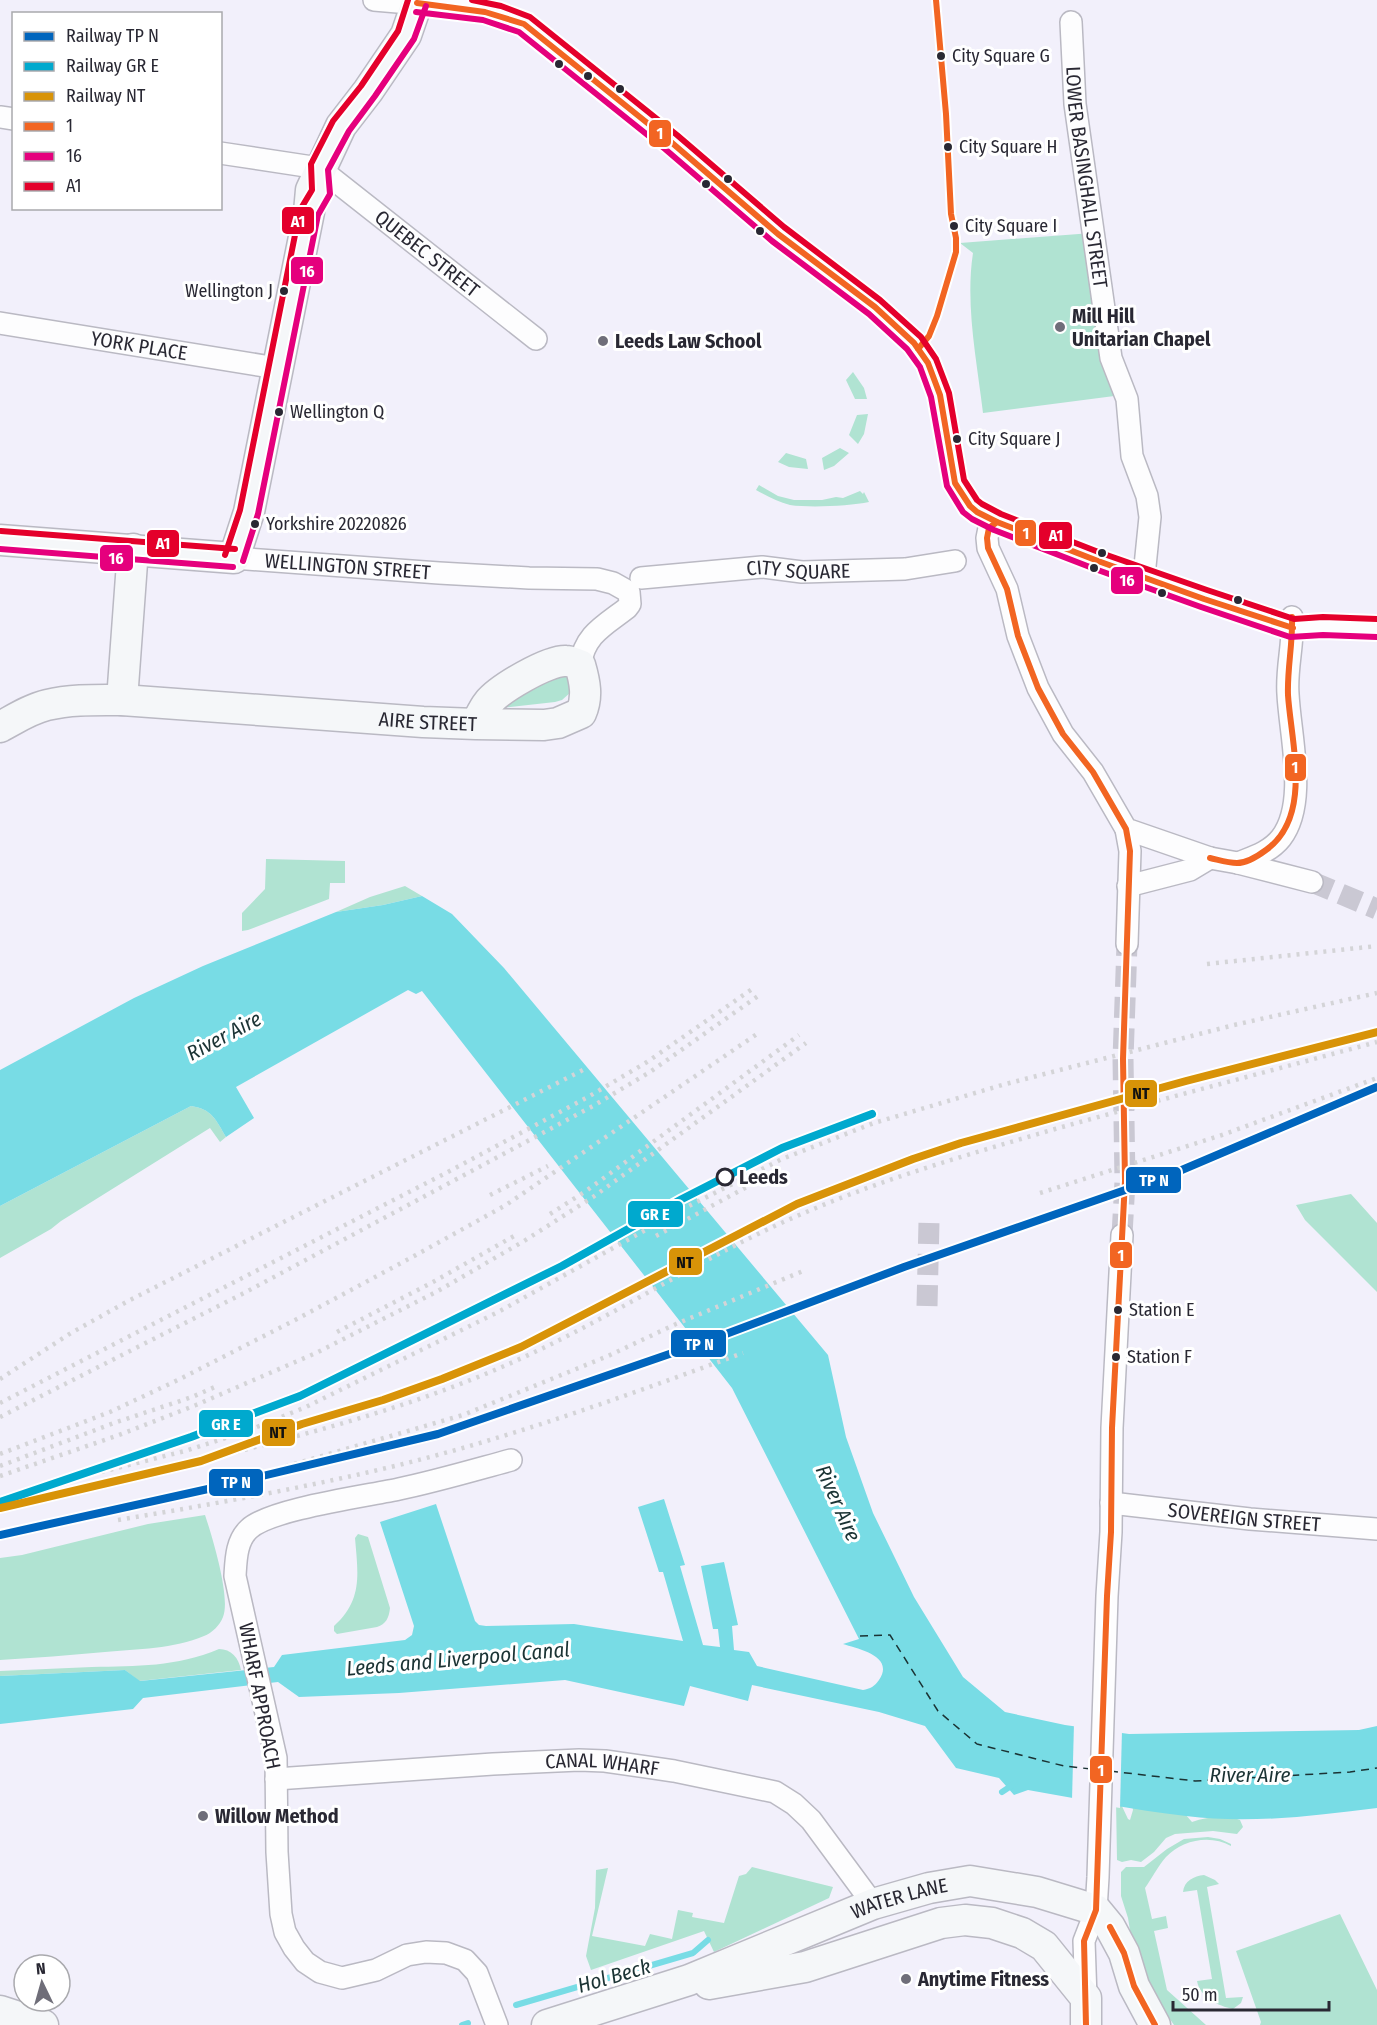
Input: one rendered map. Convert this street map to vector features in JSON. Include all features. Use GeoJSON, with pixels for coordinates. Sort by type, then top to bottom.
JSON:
{"type":"FeatureCollection","features":[{"type":"Feature","properties":{"kind":"street"},"geometry":{"type":"LineString","coordinates":[[374,0],[468,8],[507,16],[524,24],[671,142],[778,234]]}},
{"type":"Feature","properties":{"kind":"street"},"geometry":{"type":"LineString","coordinates":[[234,558],[249,512],[309,212],[311,190],[319,168],[341,126],[406,34],[418,2]]}},
{"type":"Feature","properties":{"kind":"street","name":"LOWER BASINGHALL STREET"},"geometry":{"type":"LineString","coordinates":[[1071,22],[1074,105],[1111,358],[1127,399],[1132,456],[1147,496],[1150,517],[1144,576]]}},
{"type":"Feature","properties":{"kind":"street"},"geometry":{"type":"LineString","coordinates":[[222,153],[319,168]]}},
{"type":"Feature","properties":{"kind":"street","name":"QUEBEC STREET"},"geometry":{"type":"LineString","coordinates":[[319,168],[536,339]]}},
{"type":"Feature","properties":{"kind":"street","name":"YORK PLACE"},"geometry":{"type":"LineString","coordinates":[[0,323],[277,368]]}},
{"type":"Feature","properties":{"kind":"street"},"geometry":{"type":"LineString","coordinates":[[1126,944],[1130,850],[1126,829],[1093,772],[1063,734],[1038,688],[1018,636],[1007,589],[988,548],[989,528],[997,522],[1098,561],[1233,609],[1260,616],[1323,626],[1377,628]]}},
{"type":"Feature","properties":{"kind":"street","name":"WELLINGTON STREET"},"geometry":{"type":"LineString","coordinates":[[0,540],[451,574],[597,579],[633,583]]}},
{"type":"Feature","properties":{"kind":"street"},"geometry":{"type":"LineString","coordinates":[[122,700],[133,549]]}},
{"type":"Feature","properties":{"kind":"street","name":"CITY SQUARE"},"geometry":{"type":"LineString","coordinates":[[633,583],[762,567],[802,572],[904,568],[955,561]]}},
{"type":"Feature","properties":{"kind":"street"},"geometry":{"type":"LineString","coordinates":[[476,724],[488,702],[533,671],[558,662],[567,661],[580,665],[582,651],[588,640],[627,609],[630,604],[629,592],[633,583]]}},
{"type":"Feature","properties":{"kind":"street"},"geometry":{"type":"LineString","coordinates":[[1238,863],[1261,854],[1280,839],[1291,820],[1296,796],[1287,676],[1293,622]]}},
{"type":"Feature","properties":{"kind":"street","name":"AIRE STREET"},"geometry":{"type":"LineString","coordinates":[[0,727],[46,705],[70,701],[122,700],[413,721],[544,725],[558,723],[581,713],[586,692],[580,665]]}},
{"type":"Feature","properties":{"kind":"street"},"geometry":{"type":"LineString","coordinates":[[1126,829],[1210,858],[1312,882]]}},
{"type":"Feature","properties":{"kind":"street"},"geometry":{"type":"LineString","coordinates":[[1128,886],[1190,870],[1210,858]]}},
{"type":"Feature","properties":{"kind":"street"},"geometry":{"type":"LineString","coordinates":[[1122,1235],[1112,1428],[1098,1816],[1103,1918],[1124,1953],[1134,1986],[1155,2025]]}},
{"type":"Feature","properties":{"kind":"street","name":"WHARF APPROACH"},"geometry":{"type":"LineString","coordinates":[[497,2025],[477,1973],[465,1959],[446,1953],[426,1952],[407,1956],[376,1970],[342,1978],[320,1971],[305,1962],[294,1948],[285,1932],[281,1914],[276,1758],[235,1576],[236,1556],[240,1542],[249,1528],[266,1519],[295,1510],[409,1486],[511,1460]]}},
{"type":"Feature","properties":{"kind":"street","name":"SOVEREIGN STREET"},"geometry":{"type":"LineString","coordinates":[[1111,1503],[1250,1519],[1377,1529]]}},
{"type":"Feature","properties":{"kind":"street","name":"CANAL WHARF"},"geometry":{"type":"LineString","coordinates":[[276,1779],[493,1764],[596,1760],[674,1771],[775,1792],[794,1804],[811,1820],[873,1904]]}},
{"type":"Feature","properties":{"kind":"street","name":"WATER LANE"},"geometry":{"type":"LineString","coordinates":[[547,2025],[689,1980],[873,1904],[929,1888],[970,1881],[1037,1892],[1103,1918]]}},
{"type":"Feature","properties":{"kind":"street"},"geometry":{"type":"LineString","coordinates":[[1086,2012],[1084,1941],[1103,1918]]}},
{"type":"Feature","properties":{"kind":"street","name":"WATER LANE"},"geometry":{"type":"LineString","coordinates":[[689,1980],[713,1984],[805,1967],[941,1923],[965,1920],[992,1923],[1023,1933],[1044,1946],[1061,1966],[1086,2012]]}},
{"type":"Feature","properties":{"kind":"street"},"geometry":{"type":"LineString","coordinates":[[0,2011],[43,2025]]}},
{"type":"Feature","properties":{"kind":"green space"},"geometry":{"type":"Polygon","coordinates":[[[1092,233],[1122,395],[983,413],[971,313],[973,253],[960,243],[1092,233]]]}},
{"type":"Feature","properties":{"kind":"green space"},"geometry":{"type":"Polygon","coordinates":[[[853,372],[864,388],[867,399],[855,399],[846,380],[853,372]]]}},
{"type":"Feature","properties":{"kind":"green space"},"geometry":{"type":"Polygon","coordinates":[[[868,414],[864,434],[858,444],[849,435],[857,415],[868,414]]]}},
{"type":"Feature","properties":{"kind":"green space"},"geometry":{"type":"Polygon","coordinates":[[[840,448],[849,453],[834,466],[824,470],[822,458],[840,448]]]}},
{"type":"Feature","properties":{"kind":"green space"},"geometry":{"type":"Polygon","coordinates":[[[786,453],[806,459],[808,469],[789,467],[778,462],[786,453]]]}},
{"type":"Feature","properties":{"kind":"green space"},"geometry":{"type":"Polygon","coordinates":[[[759,485],[778,496],[794,500],[843,498],[860,491],[863,494],[864,492],[869,502],[830,506],[790,505],[756,490],[759,485]]]}},
{"type":"Feature","properties":{"kind":"green space"},"geometry":{"type":"Polygon","coordinates":[[[553,676],[567,676],[571,692],[562,700],[501,708],[553,676]]]}},
{"type":"Feature","properties":{"kind":"green space"},"geometry":{"type":"Polygon","coordinates":[[[266,859],[345,861],[345,883],[330,883],[329,899],[242,931],[242,913],[265,889],[266,859]]]}},
{"type":"Feature","properties":{"kind":"green space"},"geometry":{"type":"Polygon","coordinates":[[[405,886],[422,896],[336,912],[370,897],[405,886]]]}},
{"type":"Feature","properties":{"kind":"green space"},"geometry":{"type":"Polygon","coordinates":[[[191,1106],[209,1113],[226,1137],[220,1142],[210,1128],[51,1229],[0,1258],[0,1206],[191,1106]]]}},
{"type":"Feature","properties":{"kind":"green space"},"geometry":{"type":"Polygon","coordinates":[[[1351,1194],[1377,1223],[1377,1292],[1305,1220],[1296,1205],[1351,1194]]]}},
{"type":"Feature","properties":{"kind":"green space"},"geometry":{"type":"Polygon","coordinates":[[[205,1515],[220,1567],[225,1596],[223,1617],[210,1633],[180,1644],[155,1648],[0,1660],[0,1558],[22,1555],[148,1524],[205,1515]]]}},
{"type":"Feature","properties":{"kind":"green space"},"geometry":{"type":"Polygon","coordinates":[[[358,1534],[368,1537],[390,1612],[380,1626],[337,1634],[334,1626],[350,1606],[354,1596],[357,1575],[355,1538],[358,1534]]]}},
{"type":"Feature","properties":{"kind":"green space"},"geometry":{"type":"Polygon","coordinates":[[[219,1649],[234,1655],[241,1670],[139,1681],[125,1670],[0,1676],[0,1671],[156,1664],[187,1659],[219,1649]]]}},
{"type":"Feature","properties":{"kind":"green space"},"geometry":{"type":"Polygon","coordinates":[[[1116,1800],[1120,1802],[1130,1820],[1132,1804],[1185,1814],[1192,1822],[1216,1817],[1235,1818],[1240,1820],[1243,1827],[1237,1834],[1213,1831],[1175,1834],[1166,1838],[1141,1862],[1131,1860],[1122,1862],[1117,1860],[1116,1800]]]}},
{"type":"Feature","properties":{"kind":"green space"},"geometry":{"type":"Polygon","coordinates":[[[1208,1837],[1220,1839],[1231,1846],[1223,1842],[1205,1840],[1180,1846],[1166,1857],[1145,1888],[1152,1919],[1166,1916],[1168,1928],[1154,1931],[1167,1990],[1206,2025],[1174,2025],[1156,1999],[1132,1943],[1128,1918],[1121,1896],[1121,1872],[1126,1867],[1144,1867],[1184,1839],[1208,1837]]]}},
{"type":"Feature","properties":{"kind":"green space"},"geometry":{"type":"Polygon","coordinates":[[[752,1867],[833,1887],[829,1898],[714,1952],[704,1931],[591,1970],[586,1956],[595,1908],[596,1870],[608,1868],[592,1936],[645,1946],[650,1934],[672,1939],[678,1910],[693,1913],[692,1917],[724,1923],[739,1876],[746,1874],[752,1867]]]}},
{"type":"Feature","properties":{"kind":"green space"},"geometry":{"type":"Polygon","coordinates":[[[1204,1875],[1219,1884],[1207,1887],[1226,1998],[1243,1997],[1241,2003],[1233,2009],[1210,2000],[1202,1992],[1197,1981],[1212,1979],[1197,1890],[1183,1892],[1190,1880],[1204,1875]]]}},
{"type":"Feature","properties":{"kind":"green space"},"geometry":{"type":"Polygon","coordinates":[[[1340,1914],[1377,1990],[1377,2025],[1260,2025],[1261,2022],[1236,1951],[1340,1914]]]}},
{"type":"Feature","properties":{"kind":"water"},"geometry":{"type":"Polygon","coordinates":[[[422,896],[452,914],[504,968],[828,1355],[846,1437],[873,1513],[914,1597],[963,1677],[1005,1712],[1065,1725],[1129,1734],[1359,1730],[1377,1726],[1377,1808],[1305,1816],[1234,1819],[1166,1814],[1028,1790],[1014,1795],[999,1778],[956,1768],[925,1726],[879,1712],[752,1685],[748,1701],[690,1686],[684,1706],[565,1680],[399,1693],[299,1697],[278,1682],[143,1698],[133,1709],[0,1724],[0,1676],[125,1670],[140,1681],[274,1667],[282,1655],[405,1640],[412,1635],[414,1626],[380,1522],[436,1504],[475,1621],[479,1625],[574,1624],[683,1641],[663,1572],[659,1572],[638,1507],[664,1499],[685,1565],[680,1566],[703,1645],[720,1647],[718,1629],[713,1629],[701,1566],[724,1562],[738,1625],[732,1626],[734,1650],[749,1652],[757,1666],[863,1690],[872,1687],[879,1680],[883,1672],[879,1659],[866,1651],[843,1644],[859,1639],[732,1388],[422,991],[416,994],[408,990],[236,1087],[254,1118],[226,1137],[209,1113],[191,1106],[0,1206],[0,1070],[134,998],[203,966],[336,912],[422,896]]]}},
{"type":"Feature","properties":{"kind":"pier"},"geometry":{"type":"Polygon","coordinates":[[[1074,1723],[1122,1730],[1120,1808],[1072,1800],[1074,1723]]]}},
{"type":"Feature","properties":{"kind":"waterway","name":"Hol Beck"},"geometry":{"type":"LineString","coordinates":[[1002,1792],[1014,1784]]}},
{"type":"Feature","properties":{"kind":"waterway","name":"Hol Beck"},"geometry":{"type":"LineString","coordinates":[[516,2005],[693,1953],[708,1940]]}},
{"type":"Feature","properties":{"kind":"waterway","name":"Hol Beck"},"geometry":{"type":"LineString","coordinates":[[462,2025],[468,2023]]}},
{"type":"Feature","properties":{"kind":"ferry route"},"geometry":{"type":"LineString","coordinates":[[860,1636],[890,1635],[938,1711],[977,1744],[1064,1766],[1091,1769]]}},
{"type":"Feature","properties":{"kind":"ferry route"},"geometry":{"type":"LineString","coordinates":[[1110,1771],[1195,1781],[1350,1772],[1377,1768]]}},
{"type":"Feature","properties":{"kind":"tunnel"},"geometry":{"type":"LineString","coordinates":[[1312,882],[1377,909]]}},
{"type":"Feature","properties":{"kind":"tunnel"},"geometry":{"type":"LineString","coordinates":[[1122,1235],[1125,1181],[1123,1059],[1127,944]]}},
{"type":"Feature","properties":{"kind":"tunnel"},"geometry":{"type":"LineString","coordinates":[[927,1306],[929,1222]]}},
{"type":"Feature","properties":{"kind":"railway"},"geometry":{"type":"LineString","coordinates":[[1207,964],[1377,946]]}},
{"type":"Feature","properties":{"kind":"railway"},"geometry":{"type":"LineString","coordinates":[[0,1403],[446,1173],[588,1097],[647,1062],[755,987]]}},
{"type":"Feature","properties":{"kind":"railway"},"geometry":{"type":"LineString","coordinates":[[49,1485],[185,1451],[247,1431],[306,1407],[500,1311],[685,1208],[782,1159],[874,1123],[1002,1085],[1234,1025],[1377,993]]}},
{"type":"Feature","properties":{"kind":"railway"},"geometry":{"type":"LineString","coordinates":[[0,1417],[246,1292],[593,1106],[650,1072],[761,994]]}},
{"type":"Feature","properties":{"kind":"railway"},"geometry":{"type":"LineString","coordinates":[[0,1454],[110,1412],[180,1379],[416,1255],[506,1205],[757,1034]]}},
{"type":"Feature","properties":{"kind":"railway"},"geometry":{"type":"LineString","coordinates":[[550,1214],[586,1191],[799,1035]]}},
{"type":"Feature","properties":{"kind":"railway"},"geometry":{"type":"LineString","coordinates":[[201,1461],[283,1440],[446,1390],[560,1340],[768,1229],[865,1189],[928,1167],[1055,1129],[1377,1042]]}},
{"type":"Feature","properties":{"kind":"railway"},"geometry":{"type":"LineString","coordinates":[[0,1476],[119,1435],[196,1405],[316,1353],[438,1291],[524,1241],[593,1197],[806,1043]]}},
{"type":"Feature","properties":{"kind":"railway"},"geometry":{"type":"LineString","coordinates":[[0,1379],[71,1333],[130,1300],[583,1070]]}},
{"type":"Feature","properties":{"kind":"railway"},"geometry":{"type":"LineString","coordinates":[[1040,1193],[1222,1135],[1377,1078]]}},
{"type":"Feature","properties":{"kind":"railway"},"geometry":{"type":"LineString","coordinates":[[490,1195],[548,1166]]}},
{"type":"Feature","properties":{"kind":"railway"},"geometry":{"type":"LineString","coordinates":[[656,1236],[756,1182]]}},
{"type":"Feature","properties":{"kind":"railway"},"geometry":{"type":"LineString","coordinates":[[337,1332],[433,1282],[514,1236]]}},
{"type":"Feature","properties":{"kind":"railway"},"geometry":{"type":"LineString","coordinates":[[208,1489],[463,1415],[608,1356],[676,1324],[803,1271]]}},
{"type":"Feature","properties":{"kind":"railway"},"geometry":{"type":"LineString","coordinates":[[118,1520],[297,1488],[446,1453],[575,1413],[743,1353]]}},
{"type":"Feature","properties":{"kind":"railway"},"geometry":{"type":"LineString","coordinates":[[0,1466],[217,1386]]}},
{"type":"Feature","properties":{"kind":"transit line","name":"A1"},"geometry":{"type":"LineString","coordinates":[[225,555],[240,510],[300,210],[312,190],[311,164],[333,121],[361,86],[398,31],[408,0]]}},
{"type":"Feature","properties":{"kind":"transit line","name":"A1"},"geometry":{"type":"LineString","coordinates":[[472,0],[501,6],[530,17],[677,135],[784,227],[880,300],[921,337],[936,359],[949,393],[964,480],[982,504],[1001,514],[1101,553],[1294,619],[1323,617],[1377,619]]}},
{"type":"Feature","properties":{"kind":"transit line","name":"1"},"geometry":{"type":"LineString","coordinates":[[918,349],[929,336],[937,316],[956,252],[956,238],[951,214],[946,114],[936,0]]}},
{"type":"Feature","properties":{"kind":"transit line","name":"1"},"geometry":{"type":"LineString","coordinates":[[417,3],[485,12],[524,24],[671,142],[778,234],[875,307],[914,343],[928,363],[940,395],[955,483],[970,506],[977,512],[1098,561],[1293,628]]}},
{"type":"Feature","properties":{"kind":"transit line","name":"16"},"geometry":{"type":"LineString","coordinates":[[243,561],[258,514],[318,215],[330,194],[328,170],[349,131],[414,39],[426,6]]}},
{"type":"Feature","properties":{"kind":"transit line","name":"16"},"geometry":{"type":"LineString","coordinates":[[416,12],[483,20],[519,32],[665,149],[772,241],[869,314],[907,349],[920,367],[931,397],[947,486],[963,512],[972,519],[994,530],[1095,569],[1290,637],[1323,635],[1377,637]]}},
{"type":"Feature","properties":{"kind":"transit line","name":"1"},"geometry":{"type":"LineString","coordinates":[[997,522],[989,528],[988,548],[1007,589],[1018,636],[1038,688],[1063,734],[1093,772],[1126,829],[1130,851],[1123,1059],[1125,1181],[1112,1428],[1111,1532],[1096,1910],[1084,1941],[1086,2025]]}},
{"type":"Feature","properties":{"kind":"transit line","name":"A1"},"geometry":{"type":"LineString","coordinates":[[1,531],[235,549]]}},
{"type":"Feature","properties":{"kind":"transit line","name":"16"},"geometry":{"type":"LineString","coordinates":[[0,549],[233,567]]}},
{"type":"Feature","properties":{"kind":"transit line","name":"1"},"geometry":{"type":"LineString","coordinates":[[1210,858],[1237,863],[1252,859],[1281,836],[1290,818],[1296,778],[1288,695],[1292,617]]}},
{"type":"Feature","properties":{"kind":"transit line"},"geometry":{"type":"LineString","coordinates":[[0,1535],[208,1489],[438,1434],[710,1340],[904,1267],[1177,1172],[1377,1087]]}},
{"type":"Feature","properties":{"kind":"transit line"},"geometry":{"type":"LineString","coordinates":[[0,1502],[191,1437],[300,1396],[562,1266],[682,1199],[782,1148],[872,1114]]}},
{"type":"Feature","properties":{"kind":"transit line","name":"1"},"geometry":{"type":"LineString","coordinates":[[1110,1927],[1124,1953],[1134,1986],[1155,2025]]}},
{"type":"Feature","properties":{"kind":"rail line","name":"NT"},"geometry":{"type":"LineString","coordinates":[[0,1508],[201,1461],[302,1424],[383,1400],[442,1379],[521,1347],[797,1204],[913,1159],[961,1143],[1186,1081],[1377,1032]]}},
{"type":"Feature","properties":{"kind":"place","name":"City Square G"},"geometry":{"type":"Point","coordinates":[941,56]}},
{"type":"Feature","properties":{"kind":"place","name":"City Square H"},"geometry":{"type":"Point","coordinates":[948,147]}},
{"type":"Feature","properties":{"kind":"place","name":"City Square I"},"geometry":{"type":"Point","coordinates":[954,226]}},
{"type":"Feature","properties":{"kind":"place","name":"Wellington J"},"geometry":{"type":"Point","coordinates":[284,291]}},
{"type":"Feature","properties":{"kind":"place","name":"Mill Hill Unitarian Chapel"},"geometry":{"type":"Point","coordinates":[1060,327]}},
{"type":"Feature","properties":{"kind":"place","name":"Leeds Law School"},"geometry":{"type":"Point","coordinates":[603,341]}},
{"type":"Feature","properties":{"kind":"place","name":"Wellington Q"},"geometry":{"type":"Point","coordinates":[279,412]}},
{"type":"Feature","properties":{"kind":"place","name":"City Square J"},"geometry":{"type":"Point","coordinates":[957,439]}},
{"type":"Feature","properties":{"kind":"place","name":"Yorkshire 20220826"},"geometry":{"type":"Point","coordinates":[255,524]}},
{"type":"Feature","properties":{"kind":"place","name":"Leeds"},"geometry":{"type":"Point","coordinates":[725,1177]}},
{"type":"Feature","properties":{"kind":"place","name":"Station E"},"geometry":{"type":"Point","coordinates":[1118,1310]}},
{"type":"Feature","properties":{"kind":"place","name":"Station F"},"geometry":{"type":"Point","coordinates":[1116,1357]}},
{"type":"Feature","properties":{"kind":"place","name":"Willow Method"},"geometry":{"type":"Point","coordinates":[203,1816]}},
{"type":"Feature","properties":{"kind":"place","name":"Anytime Fitness"},"geometry":{"type":"Point","coordinates":[906,1979]}},
{"type":"Feature","properties":{"kind":"water label","name":"River Aire"},"geometry":{"type":"Point","coordinates":[224,1036]}},
{"type":"Feature","properties":{"kind":"water label","name":"River Aire"},"geometry":{"type":"Point","coordinates":[838,1503]}},
{"type":"Feature","properties":{"kind":"water label","name":"Leeds and Liverpool Canal"},"geometry":{"type":"Point","coordinates":[458,1659]}},
{"type":"Feature","properties":{"kind":"water label","name":"River Aire"},"geometry":{"type":"Point","coordinates":[1250,1775]}}]}
